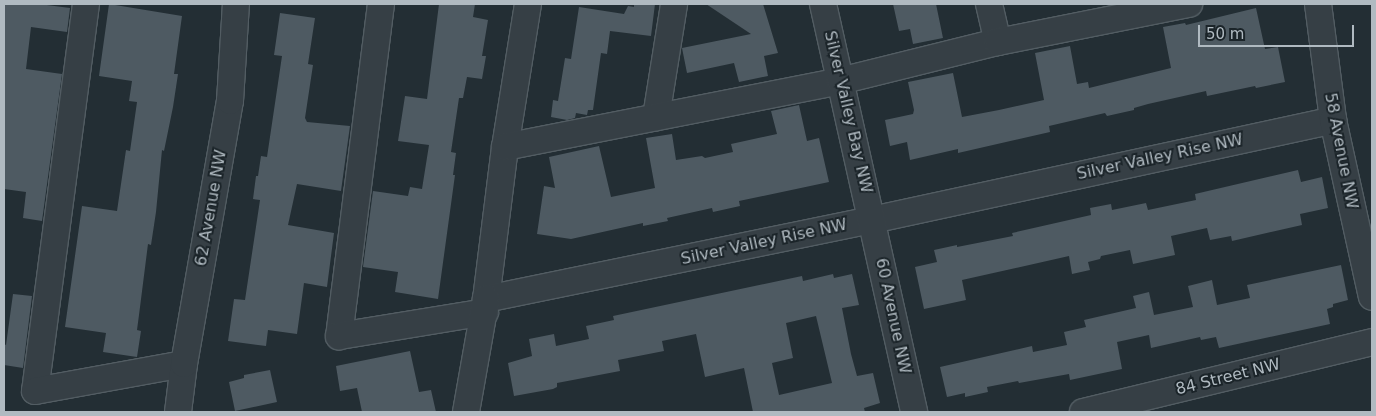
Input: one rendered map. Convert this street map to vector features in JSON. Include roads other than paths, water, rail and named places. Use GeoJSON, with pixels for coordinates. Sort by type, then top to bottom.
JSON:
{"type":"FeatureCollection","features":[{"type":"Feature","properties":{"kind":"street"},"geometry":{"type":"LineString","coordinates":[[86,4],[35,391],[184,364]]}},
{"type":"Feature","properties":{"kind":"street","name":"62 Avenue NW"},"geometry":{"type":"LineString","coordinates":[[178,412],[184,364],[230,102],[236,4]]}},
{"type":"Feature","properties":{"kind":"street","name":"Silver Valley Rise NW"},"geometry":{"type":"LineString","coordinates":[[382,4],[339,336],[1333,120]]}},
{"type":"Feature","properties":{"kind":"street"},"geometry":{"type":"LineString","coordinates":[[466,412],[485,305],[506,147],[528,4]]}},
{"type":"Feature","properties":{"kind":"street"},"geometry":{"type":"LineString","coordinates":[[656,117],[674,4]]}},
{"type":"Feature","properties":{"kind":"street","name":"Silver Valley Bay NW"},"geometry":{"type":"LineString","coordinates":[[823,4],[872,220]]}},
{"type":"Feature","properties":{"kind":"street"},"geometry":{"type":"LineString","coordinates":[[989,4],[998,42]]}},
{"type":"Feature","properties":{"kind":"street"},"geometry":{"type":"LineString","coordinates":[[506,147],[840,81],[998,42],[1188,4]]}},
{"type":"Feature","properties":{"kind":"street","name":"58 Avenue NW"},"geometry":{"type":"LineString","coordinates":[[1318,4],[1333,120],[1372,297]]}},
{"type":"Feature","properties":{"kind":"street","name":"60 Avenue NW"},"geometry":{"type":"LineString","coordinates":[[872,220],[914,412]]}},
{"type":"Feature","properties":{"kind":"street","name":"84 Street NW"},"geometry":{"type":"LineString","coordinates":[[1083,412],[1372,342]]}}]}
